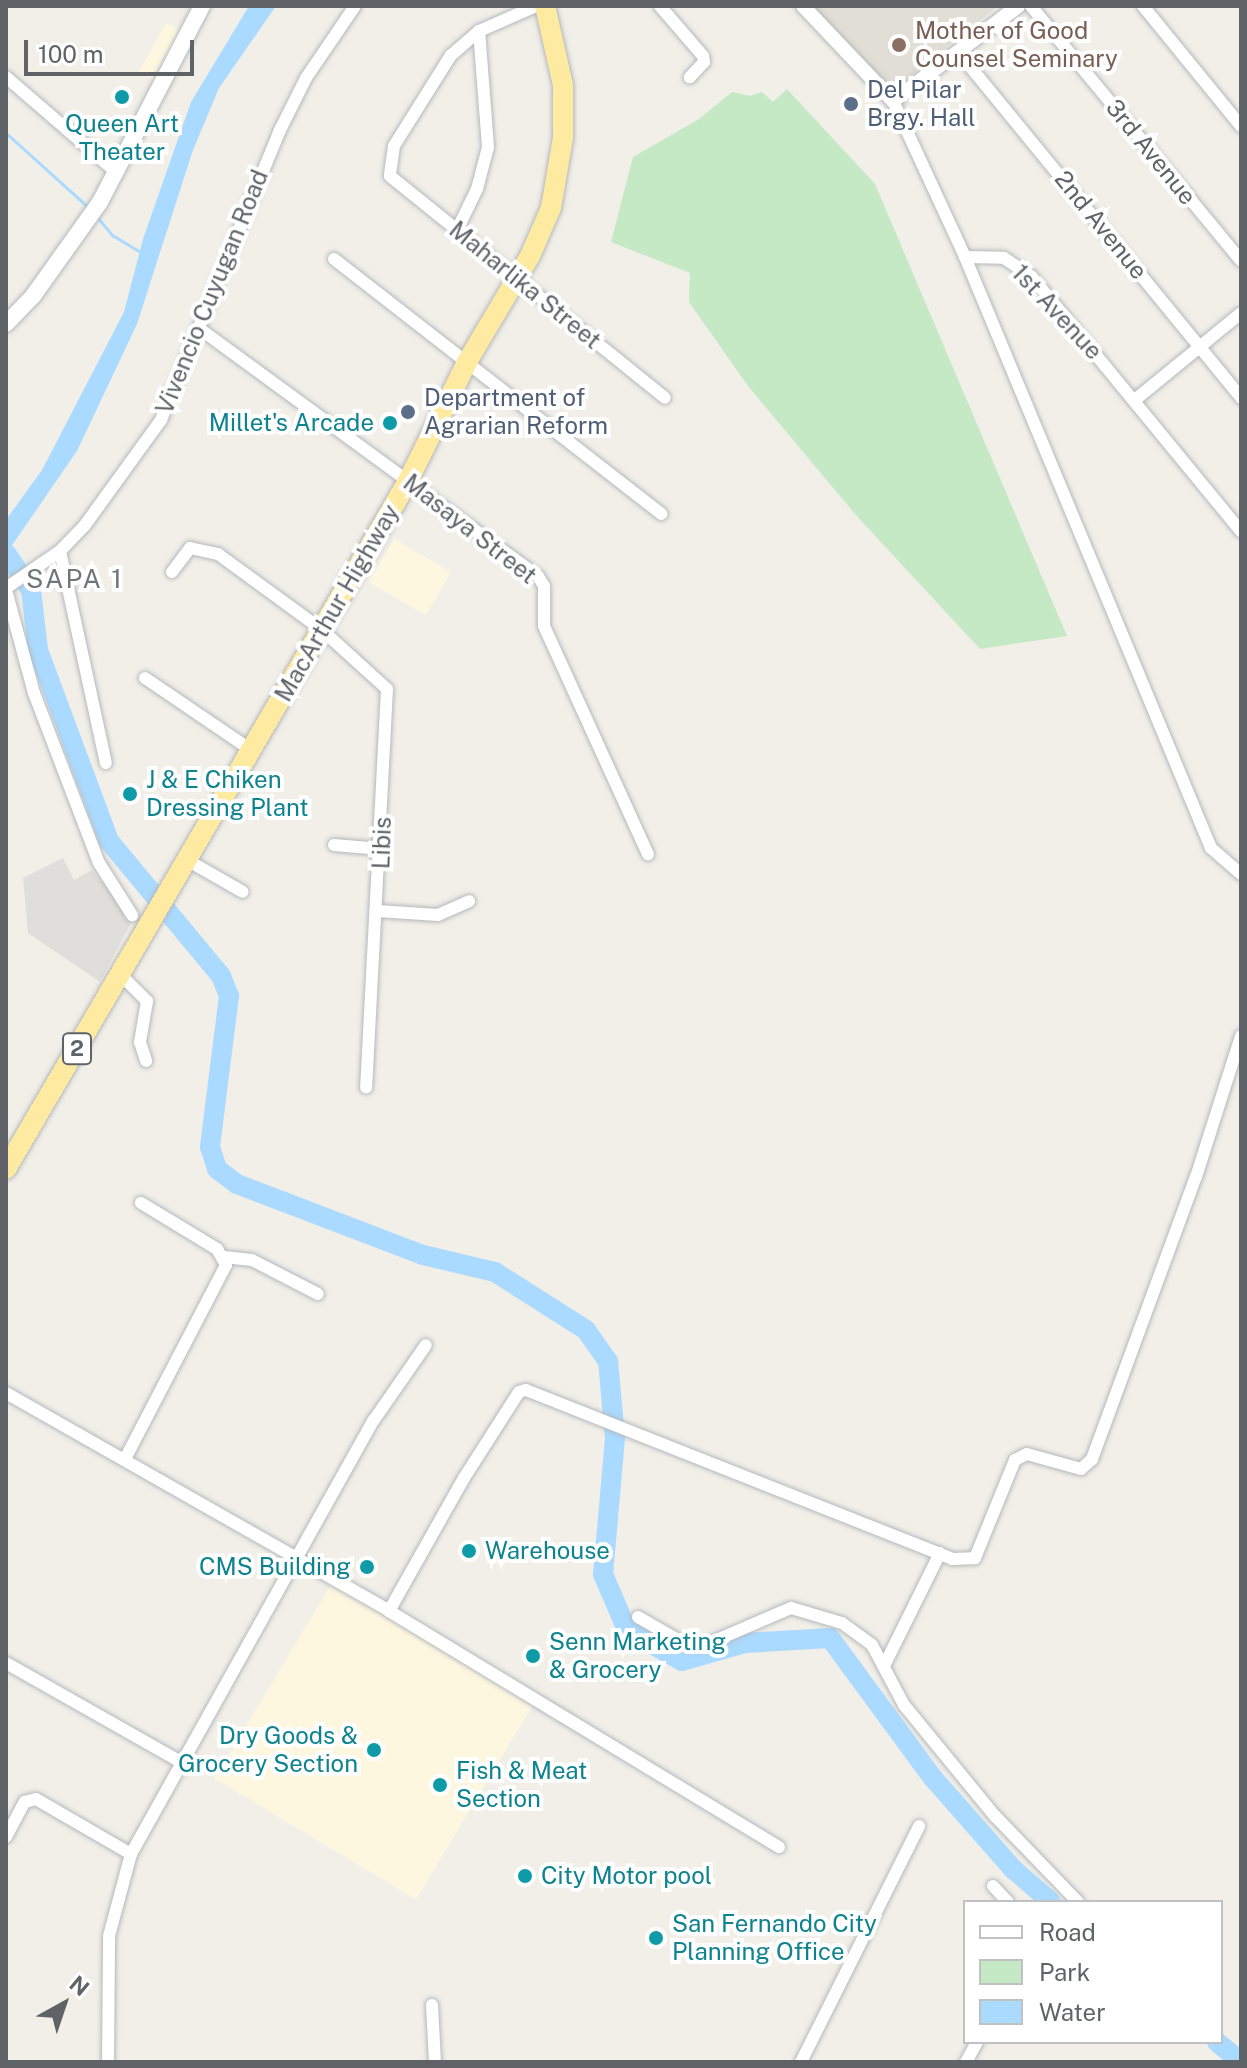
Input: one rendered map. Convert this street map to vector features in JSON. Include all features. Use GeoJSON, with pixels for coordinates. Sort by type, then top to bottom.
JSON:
{"type":"FeatureCollection","features":[{"type":"Feature","properties":{"kind":"highway","name":"MacArthur Highway"},"geometry":{"type":"LineString","coordinates":[[6,1169],[408,481],[467,362],[518,280],[551,208],[563,138],[560,63],[545,6]]}},
{"type":"Feature","properties":{"kind":"main road"},"geometry":{"type":"LineString","coordinates":[[6,324],[33,296],[116,172],[202,6]]}},
{"type":"Feature","properties":{"kind":"street","name":"Vivencio Cuyugan Road"},"geometry":{"type":"LineString","coordinates":[[7,588],[60,551],[161,420],[279,132],[306,78],[355,6]]}},
{"type":"Feature","properties":{"kind":"street"},"geometry":{"type":"LineString","coordinates":[[457,230],[477,189],[488,147],[479,31],[536,6]]}},
{"type":"Feature","properties":{"kind":"street"},"geometry":{"type":"LineString","coordinates":[[660,6],[703,56],[704,62],[690,77]]}},
{"type":"Feature","properties":{"kind":"street"},"geometry":{"type":"LineString","coordinates":[[803,6],[893,101],[965,257],[1211,848],[1241,874]]}},
{"type":"Feature","properties":{"kind":"street"},"geometry":{"type":"LineString","coordinates":[[893,101],[1018,6]]}},
{"type":"Feature","properties":{"kind":"street","name":"3rd Avenue"},"geometry":{"type":"LineString","coordinates":[[1031,6],[1241,261]]}},
{"type":"Feature","properties":{"kind":"street"},"geometry":{"type":"LineString","coordinates":[[1143,6],[1241,126]]}},
{"type":"Feature","properties":{"kind":"street","name":"Maharlika Street"},"geometry":{"type":"LineString","coordinates":[[479,31],[431,80],[394,146],[388,170],[396,183],[665,398]]}},
{"type":"Feature","properties":{"kind":"street","name":"2nd Avenue"},"geometry":{"type":"LineString","coordinates":[[959,53],[1241,398]]}},
{"type":"Feature","properties":{"kind":"street"},"geometry":{"type":"LineString","coordinates":[[6,77],[116,172]]}},
{"type":"Feature","properties":{"kind":"street","name":"1st Avenue"},"geometry":{"type":"LineString","coordinates":[[965,257],[1017,263],[1136,399],[1241,531]]}},
{"type":"Feature","properties":{"kind":"street"},"geometry":{"type":"LineString","coordinates":[[334,259],[661,514]]}},
{"type":"Feature","properties":{"kind":"street"},"geometry":{"type":"LineString","coordinates":[[1136,399],[1241,313]]}},
{"type":"Feature","properties":{"kind":"street","name":"Masaya Street"},"geometry":{"type":"LineString","coordinates":[[200,329],[538,576],[544,586],[544,626],[648,854]]}},
{"type":"Feature","properties":{"kind":"street","name":"Libis"},"geometry":{"type":"LineString","coordinates":[[172,572],[190,548],[218,554],[321,629],[387,689],[378,911],[366,1087]]}},
{"type":"Feature","properties":{"kind":"street"},"geometry":{"type":"LineString","coordinates":[[60,551],[106,763]]}},
{"type":"Feature","properties":{"kind":"street"},"geometry":{"type":"LineString","coordinates":[[7,588],[34,693],[99,863],[132,915]]}},
{"type":"Feature","properties":{"kind":"street"},"geometry":{"type":"LineString","coordinates":[[145,678],[251,750]]}},
{"type":"Feature","properties":{"kind":"street"},"geometry":{"type":"LineString","coordinates":[[334,845],[381,849]]}},
{"type":"Feature","properties":{"kind":"street"},"geometry":{"type":"LineString","coordinates":[[187,860],[243,892]]}},
{"type":"Feature","properties":{"kind":"street"},"geometry":{"type":"LineString","coordinates":[[378,911],[438,915],[469,901]]}},
{"type":"Feature","properties":{"kind":"street"},"geometry":{"type":"LineString","coordinates":[[121,975],[147,1001],[140,1042],[146,1061]]}},
{"type":"Feature","properties":{"kind":"street"},"geometry":{"type":"LineString","coordinates":[[389,1611],[519,1392],[574,1405],[964,1562],[975,1558],[1019,1457],[1027,1454],[1081,1469],[1092,1459],[1196,1177],[1241,1036]]}},
{"type":"Feature","properties":{"kind":"street"},"geometry":{"type":"LineString","coordinates":[[141,1203],[180,1223],[224,1257],[252,1260],[318,1294]]}},
{"type":"Feature","properties":{"kind":"street"},"geometry":{"type":"LineString","coordinates":[[125,1459],[224,1273],[224,1257]]}},
{"type":"Feature","properties":{"kind":"street"},"geometry":{"type":"LineString","coordinates":[[108,2062],[109,1936],[131,1854],[374,1420],[426,1345]]}},
{"type":"Feature","properties":{"kind":"street"},"geometry":{"type":"LineString","coordinates":[[6,1393],[389,1611],[779,1847]]}},
{"type":"Feature","properties":{"kind":"street"},"geometry":{"type":"LineString","coordinates":[[884,1666],[940,1553]]}},
{"type":"Feature","properties":{"kind":"street"},"geometry":{"type":"LineString","coordinates":[[638,1617],[685,1644],[705,1645],[773,1612],[810,1610],[842,1623],[872,1645],[904,1705],[995,1816],[1076,1900]]}},
{"type":"Feature","properties":{"kind":"street"},"geometry":{"type":"LineString","coordinates":[[6,1663],[181,1762]]}},
{"type":"Feature","properties":{"kind":"street"},"geometry":{"type":"LineString","coordinates":[[6,1837],[25,1802],[36,1799],[131,1854]]}},
{"type":"Feature","properties":{"kind":"street"},"geometry":{"type":"LineString","coordinates":[[801,2062],[919,1826]]}},
{"type":"Feature","properties":{"kind":"street"},"geometry":{"type":"LineString","coordinates":[[993,1886],[1006,1900]]}},
{"type":"Feature","properties":{"kind":"street"},"geometry":{"type":"LineString","coordinates":[[432,2005],[435,2062]]}},
{"type":"Feature","properties":{"kind":"street"},"geometry":{"type":"LineString","coordinates":[[966,2062],[976,2044]]}},
{"type":"Feature","properties":{"kind":"shaded area","name":"Mother of Good Counsel Seminary"},"geometry":{"type":"Polygon","coordinates":[[[812,6],[998,6],[899,85],[885,84],[812,6]]]}},
{"type":"Feature","properties":{"kind":"shaded area"},"geometry":{"type":"Polygon","coordinates":[[[166,23],[184,33],[157,82],[139,72],[166,23]]]}},
{"type":"Feature","properties":{"kind":"shaded area"},"geometry":{"type":"Polygon","coordinates":[[[394,539],[451,572],[426,615],[369,582],[394,539]]]}},
{"type":"Feature","properties":{"kind":"shaded area"},"geometry":{"type":"Polygon","coordinates":[[[63,858],[74,880],[92,870],[133,919],[100,982],[28,933],[23,878],[63,858]]]}},
{"type":"Feature","properties":{"kind":"shaded area"},"geometry":{"type":"Polygon","coordinates":[[[332,1583],[533,1704],[416,1899],[215,1778],[332,1583]]]}},
{"type":"Feature","properties":{"kind":"green space"},"geometry":{"type":"Polygon","coordinates":[[[787,89],[875,184],[1067,636],[980,649],[855,514],[748,386],[689,302],[690,273],[611,242],[633,157],[699,119],[732,92],[750,96],[762,92],[773,102],[787,89]]]}},
{"type":"Feature","properties":{"kind":"water"},"geometry":{"type":"Polygon","coordinates":[[[249,6],[276,6],[219,88],[193,150],[137,324],[77,451],[6,554],[6,520],[42,470],[124,312],[143,239],[191,102],[249,6]]]}},
{"type":"Feature","properties":{"kind":"waterway"},"geometry":{"type":"LineString","coordinates":[[6,133],[89,208]]}},
{"type":"Feature","properties":{"kind":"waterway"},"geometry":{"type":"LineString","coordinates":[[97,217],[112,235],[142,253]]}},
{"type":"Feature","properties":{"kind":"waterway"},"geometry":{"type":"LineString","coordinates":[[6,553],[31,590],[38,650],[109,841],[221,976],[229,996],[210,1147],[217,1169],[237,1184],[423,1255],[495,1272],[586,1330],[608,1361],[615,1438],[603,1574],[627,1630],[682,1661],[745,1643],[830,1638],[933,1778],[1013,1869],[1049,1900]]}},
{"type":"Feature","properties":{"kind":"waterway"},"geometry":{"type":"LineString","coordinates":[[1219,2044],[1241,2062]]}},
{"type":"Feature","properties":{"kind":"place","name":"Mother of Good Counsel Seminary"},"geometry":{"type":"Point","coordinates":[899,45]}},
{"type":"Feature","properties":{"kind":"place","name":"Queen Art Theater"},"geometry":{"type":"Point","coordinates":[122,97]}},
{"type":"Feature","properties":{"kind":"place","name":"Del Pilar Brgy. Hall"},"geometry":{"type":"Point","coordinates":[851,104]}},
{"type":"Feature","properties":{"kind":"place","name":"Department of Agrarian Reform"},"geometry":{"type":"Point","coordinates":[408,412]}},
{"type":"Feature","properties":{"kind":"place","name":"Millet's Arcade"},"geometry":{"type":"Point","coordinates":[390,423]}},
{"type":"Feature","properties":{"kind":"place","name":"J & E Chiken Dressing Plant"},"geometry":{"type":"Point","coordinates":[130,794]}},
{"type":"Feature","properties":{"kind":"place","name":"Warehouse"},"geometry":{"type":"Point","coordinates":[469,1551]}},
{"type":"Feature","properties":{"kind":"place","name":"CMS Building"},"geometry":{"type":"Point","coordinates":[367,1567]}},
{"type":"Feature","properties":{"kind":"place","name":"Senn Marketing & Grocery"},"geometry":{"type":"Point","coordinates":[533,1656]}},
{"type":"Feature","properties":{"kind":"place","name":"Dry Goods & Grocery Section"},"geometry":{"type":"Point","coordinates":[374,1750]}},
{"type":"Feature","properties":{"kind":"place","name":"Fish & Meat Section"},"geometry":{"type":"Point","coordinates":[440,1785]}},
{"type":"Feature","properties":{"kind":"place","name":"City Motor pool"},"geometry":{"type":"Point","coordinates":[525,1876]}},
{"type":"Feature","properties":{"kind":"place","name":"San Fernando City Planning Office"},"geometry":{"type":"Point","coordinates":[656,1938]}},
{"type":"Feature","properties":{"kind":"district","name":"SAPA 1"},"geometry":{"type":"Point","coordinates":[75,579]}}]}
